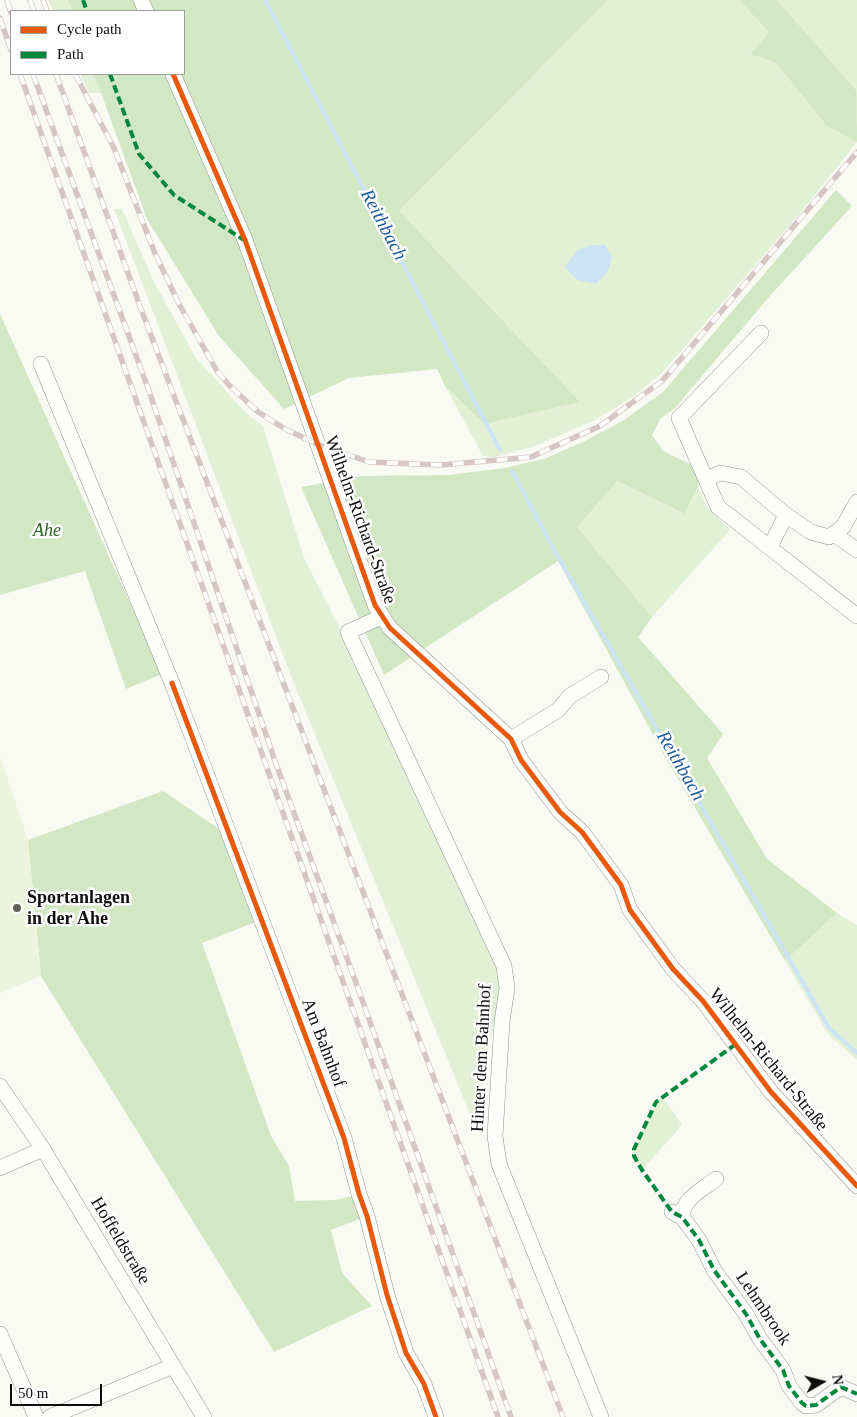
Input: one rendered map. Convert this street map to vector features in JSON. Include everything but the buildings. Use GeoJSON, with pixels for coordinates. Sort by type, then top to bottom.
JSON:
{"type":"FeatureCollection","features":[{"type":"Feature","properties":{"kind":"street","name":"Wilhelm-Richard-Straße"},"geometry":{"type":"LineString","coordinates":[[173,75],[245,240],[375,605],[382,617],[390,628],[510,740],[521,760],[560,812],[582,832],[621,885],[630,910],[673,969],[703,1001],[771,1092],[857,1186]]}},
{"type":"Feature","properties":{"kind":"street"},"geometry":{"type":"LineString","coordinates":[[762,333],[679,418],[718,507],[857,616]]}},
{"type":"Feature","properties":{"kind":"street","name":"Am Bahnhof"},"geometry":{"type":"LineString","coordinates":[[41,364],[172,682],[344,1138],[367,1216],[387,1295],[406,1353],[424,1384],[436,1417]]}},
{"type":"Feature","properties":{"kind":"street"},"geometry":{"type":"LineString","coordinates":[[706,478],[721,473],[741,477],[786,515],[811,532],[829,537],[843,527],[857,502]]}},
{"type":"Feature","properties":{"kind":"street"},"geometry":{"type":"LineString","coordinates":[[770,547],[786,515]]}},
{"type":"Feature","properties":{"kind":"street"},"geometry":{"type":"LineString","coordinates":[[834,534],[857,550]]}},
{"type":"Feature","properties":{"kind":"street","name":"Hinter dem Bahnhof"},"geometry":{"type":"LineString","coordinates":[[382,617],[348,632],[504,966],[507,988],[502,1022],[495,1136],[499,1164],[601,1417]]}},
{"type":"Feature","properties":{"kind":"street"},"geometry":{"type":"LineString","coordinates":[[510,740],[558,710],[570,696],[601,677]]}},
{"type":"Feature","properties":{"kind":"street","name":"Hoffeldstraße"},"geometry":{"type":"LineString","coordinates":[[0,1086],[43,1149],[204,1417]]}},
{"type":"Feature","properties":{"kind":"street"},"geometry":{"type":"LineString","coordinates":[[0,1168],[43,1149]]}},
{"type":"Feature","properties":{"kind":"street","name":"Lehmbrook"},"geometry":{"type":"LineString","coordinates":[[716,1179],[687,1200],[677,1215],[699,1240],[714,1270],[746,1314],[760,1339],[782,1370],[789,1386],[806,1406],[816,1405],[841,1387],[857,1394]]}},
{"type":"Feature","properties":{"kind":"street"},"geometry":{"type":"LineString","coordinates":[[0,1334],[36,1417]]}},
{"type":"Feature","properties":{"kind":"street"},"geometry":{"type":"LineString","coordinates":[[50,1417],[173,1366]]}},
{"type":"Feature","properties":{"kind":"green space"},"geometry":{"type":"Polygon","coordinates":[[[48,0],[68,0],[72,10],[53,10],[48,0]]]}},
{"type":"Feature","properties":{"kind":"green space"},"geometry":{"type":"Polygon","coordinates":[[[68,0],[608,0],[399,211],[580,402],[484,424],[445,386],[437,369],[349,378],[284,409],[219,336],[147,219],[94,75],[185,75],[185,10],[72,10],[68,0]]]}},
{"type":"Feature","properties":{"kind":"green space"},"geometry":{"type":"Polygon","coordinates":[[[608,0],[739,0],[770,32],[751,54],[776,63],[826,125],[856,90],[777,0],[857,0],[857,142],[802,211],[661,374],[633,397],[595,420],[535,446],[495,457],[483,456],[445,386],[484,424],[580,402],[399,211],[608,0]]]}},
{"type":"Feature","properties":{"kind":"green space"},"geometry":{"type":"Polygon","coordinates":[[[739,0],[777,0],[856,90],[857,142],[826,125],[776,63],[751,54],[769,32],[739,0]]]}},
{"type":"Feature","properties":{"kind":"green space"},"geometry":{"type":"Polygon","coordinates":[[[80,75],[94,75],[101,93],[89,93],[80,75]]]}},
{"type":"Feature","properties":{"kind":"green space"},"geometry":{"type":"Polygon","coordinates":[[[836,190],[852,206],[768,298],[675,408],[660,419],[652,435],[663,451],[692,465],[698,476],[698,486],[684,514],[617,481],[577,527],[652,617],[638,637],[723,734],[707,758],[767,859],[837,913],[785,961],[668,762],[558,561],[384,675],[301,487],[361,476],[448,475],[505,468],[544,459],[585,441],[624,420],[663,392],[836,190]]]}},
{"type":"Feature","properties":{"kind":"green space"},"geometry":{"type":"Polygon","coordinates":[[[114,209],[122,209],[154,282],[196,358],[246,413],[263,426],[304,558],[369,685],[503,977],[474,1124],[291,676],[114,209]]]}},
{"type":"Feature","properties":{"kind":"green space","name":"Ahe"},"geometry":{"type":"Polygon","coordinates":[[[0,314],[162,674],[126,689],[85,571],[0,595],[0,314]]]}},
{"type":"Feature","properties":{"kind":"green space"},"geometry":{"type":"Polygon","coordinates":[[[616,481],[683,514],[698,486],[707,507],[730,530],[652,617],[577,527],[616,481]]]}},
{"type":"Feature","properties":{"kind":"green space","name":"Sportanlagen in der Ahe"},"geometry":{"type":"Polygon","coordinates":[[[0,756],[28,840],[41,976],[0,993],[0,756]]]}},
{"type":"Feature","properties":{"kind":"green space"},"geometry":{"type":"Polygon","coordinates":[[[163,791],[225,833],[258,921],[202,943],[271,1136],[289,1166],[295,1201],[336,1200],[359,1194],[367,1216],[331,1230],[342,1273],[372,1306],[274,1352],[41,976],[28,840],[163,791]]]}},
{"type":"Feature","properties":{"kind":"green space"},"geometry":{"type":"Polygon","coordinates":[[[837,913],[857,925],[857,1060],[828,1034],[785,961],[837,913]]]}},
{"type":"Feature","properties":{"kind":"green space"},"geometry":{"type":"Polygon","coordinates":[[[662,1096],[682,1125],[642,1170],[637,1162],[634,1149],[656,1102],[662,1096]]]}},
{"type":"Feature","properties":{"kind":"water"},"geometry":{"type":"Polygon","coordinates":[[[590,245],[605,245],[612,257],[608,271],[596,284],[577,280],[565,267],[578,250],[590,245]]]}},
{"type":"Feature","properties":{"kind":"waterway","name":"Reithbach"},"geometry":{"type":"LineString","coordinates":[[265,0],[500,450]]}},
{"type":"Feature","properties":{"kind":"waterway","name":"Reithbach"},"geometry":{"type":"LineString","coordinates":[[512,471],[553,548],[829,1028],[857,1053]]}},
{"type":"Feature","properties":{"kind":"railway"},"geometry":{"type":"LineString","coordinates":[[7,0],[10,10]]}},
{"type":"Feature","properties":{"kind":"railway"},"geometry":{"type":"LineString","coordinates":[[30,0],[34,10]]}},
{"type":"Feature","properties":{"kind":"railway"},"geometry":{"type":"LineString","coordinates":[[43,0],[47,10]]}},
{"type":"Feature","properties":{"kind":"railway"},"geometry":{"type":"LineString","coordinates":[[0,18],[10,47]]}},
{"type":"Feature","properties":{"kind":"railway"},"geometry":{"type":"LineString","coordinates":[[20,75],[498,1417]]}},
{"type":"Feature","properties":{"kind":"railway"},"geometry":{"type":"LineString","coordinates":[[33,75],[149,391],[275,761],[511,1417]]}},
{"type":"Feature","properties":{"kind":"railway"},"geometry":{"type":"LineString","coordinates":[[56,75],[141,309],[563,1417]]}},
{"type":"Feature","properties":{"kind":"railway"},"geometry":{"type":"LineString","coordinates":[[76,75],[114,148],[154,251],[179,304],[217,371],[258,412],[285,429],[317,444],[369,462],[441,465],[531,457],[600,426],[662,381],[857,152]]}},
{"type":"Feature","properties":{"kind":"marked path"},"geometry":{"type":"LineString","coordinates":[[83,0],[87,10]]}},
{"type":"Feature","properties":{"kind":"marked path"},"geometry":{"type":"LineString","coordinates":[[110,75],[139,154],[174,195],[244,240]]}},
{"type":"Feature","properties":{"kind":"marked path"},"geometry":{"type":"LineString","coordinates":[[736,1044],[656,1102],[634,1149],[634,1156],[672,1212],[682,1217],[699,1240],[714,1270],[746,1314],[760,1339],[783,1370],[789,1386],[802,1403],[806,1406],[816,1405],[841,1387],[857,1394]]}},
{"type":"Feature","properties":{"kind":"cycle path"},"geometry":{"type":"LineString","coordinates":[[173,75],[245,240],[375,605],[390,628],[511,739],[521,760],[560,812],[582,832],[621,885],[630,910],[673,969],[703,1001],[771,1092],[857,1186]]}},
{"type":"Feature","properties":{"kind":"cycle path"},"geometry":{"type":"LineString","coordinates":[[172,683],[344,1138],[367,1216],[387,1295],[406,1353],[424,1384],[436,1417]]}},
{"type":"Feature","properties":{"kind":"place","name":"Sportanlagen in der Ahe"},"geometry":{"type":"Point","coordinates":[17,908]}}]}
